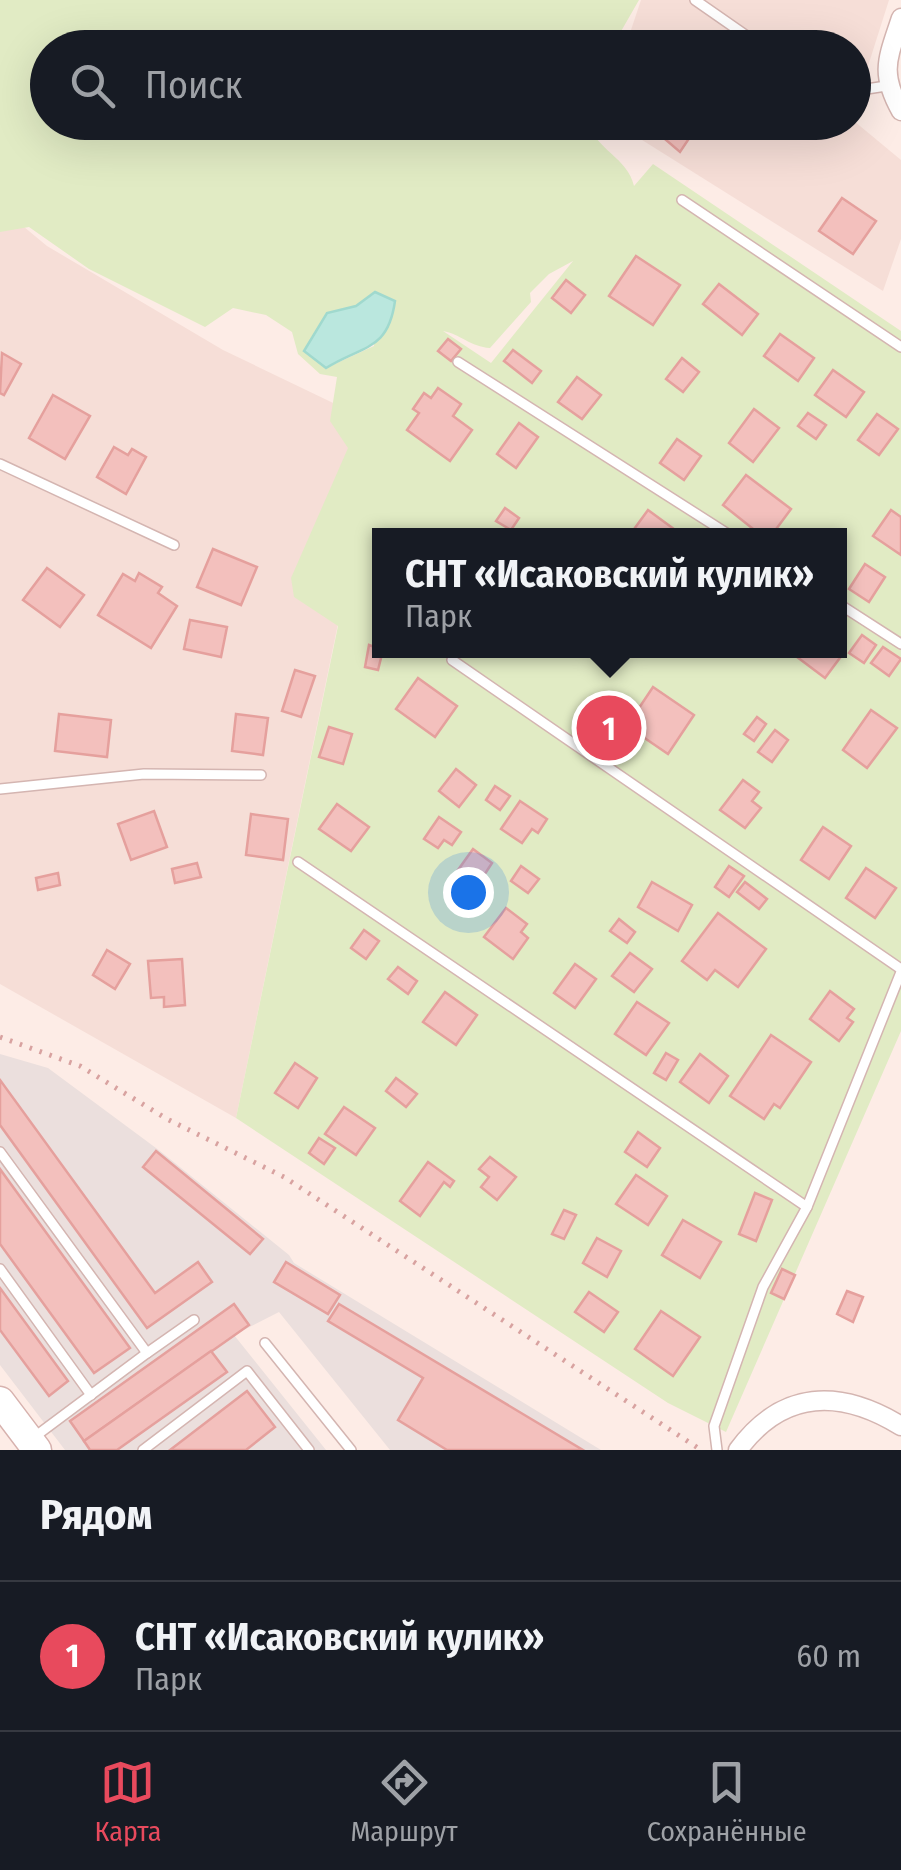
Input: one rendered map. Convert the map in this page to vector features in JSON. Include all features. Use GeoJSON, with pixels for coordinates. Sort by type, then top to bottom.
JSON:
{"type":"FeatureCollection","features":[{"type":"Feature","properties":{"kind":"street"},"geometry":{"type":"LineString","coordinates":[[901,18],[886,66],[886,86],[901,111]]}},
{"type":"Feature","properties":{"kind":"street"},"geometry":{"type":"LineString","coordinates":[[0,1401],[25,1439]]}},
{"type":"Feature","properties":{"kind":"street"},"geometry":{"type":"LineString","coordinates":[[738,1450],[782,1407],[806,1401],[843,1402],[876,1411],[901,1426]]}},
{"type":"Feature","properties":{"kind":"lane"},"geometry":{"type":"LineString","coordinates":[[695,0],[738,30]]}},
{"type":"Feature","properties":{"kind":"lane"},"geometry":{"type":"LineString","coordinates":[[871,88],[886,86]]}},
{"type":"Feature","properties":{"kind":"lane"},"geometry":{"type":"LineString","coordinates":[[682,200],[901,348]]}},
{"type":"Feature","properties":{"kind":"lane"},"geometry":{"type":"LineString","coordinates":[[458,362],[718,528]]}},
{"type":"Feature","properties":{"kind":"lane"},"geometry":{"type":"LineString","coordinates":[[0,464],[174,545]]}},
{"type":"Feature","properties":{"kind":"lane"},"geometry":{"type":"LineString","coordinates":[[847,609],[901,644]]}},
{"type":"Feature","properties":{"kind":"lane"},"geometry":{"type":"LineString","coordinates":[[452,660],[901,971],[807,1207],[763,1287],[714,1426],[717,1450]]}},
{"type":"Feature","properties":{"kind":"lane"},"geometry":{"type":"LineString","coordinates":[[0,790],[144,774],[262,775]]}},
{"type":"Feature","properties":{"kind":"lane"},"geometry":{"type":"LineString","coordinates":[[298,862],[807,1207]]}},
{"type":"Feature","properties":{"kind":"lane"},"geometry":{"type":"LineString","coordinates":[[0,1152],[147,1353]]}},
{"type":"Feature","properties":{"kind":"lane"},"geometry":{"type":"LineString","coordinates":[[0,1270],[90,1395]]}},
{"type":"Feature","properties":{"kind":"lane"},"geometry":{"type":"LineString","coordinates":[[25,1439],[194,1320]]}},
{"type":"Feature","properties":{"kind":"lane"},"geometry":{"type":"LineString","coordinates":[[265,1342],[351,1450]]}},
{"type":"Feature","properties":{"kind":"lane"},"geometry":{"type":"LineString","coordinates":[[142,1450],[247,1370],[309,1450]]}},
{"type":"Feature","properties":{"kind":"path"},"geometry":{"type":"LineString","coordinates":[[0,1037],[80,1066],[153,1112],[284,1177],[701,1450]]}},
{"type":"Feature","properties":{"kind":"shaded area"},"geometry":{"type":"Polygon","coordinates":[[[641,0],[889,0],[871,57],[871,30],[631,30],[641,0]]]}},
{"type":"Feature","properties":{"kind":"shaded area"},"geometry":{"type":"Polygon","coordinates":[[[871,135],[901,160],[901,239],[883,291],[642,140],[871,140],[871,135]]]}},
{"type":"Feature","properties":{"kind":"shaded area"},"geometry":{"type":"Polygon","coordinates":[[[0,207],[47,246],[223,350],[379,425],[236,1118],[0,984],[0,207]]]}},
{"type":"Feature","properties":{"kind":"shaded area"},"geometry":{"type":"Polygon","coordinates":[[[0,1054],[48,1068],[160,1151],[294,1263],[601,1450],[390,1450],[279,1312],[234,1335],[326,1450],[65,1450],[0,1365],[0,1054]]]}},
{"type":"Feature","properties":{"kind":"green space"},"geometry":{"type":"Polygon","coordinates":[[[0,0],[639,0],[622,30],[30,30],[30,140],[598,140],[625,168],[634,186],[653,164],[901,331],[901,1031],[726,1432],[668,1403],[236,1118],[338,626],[294,597],[291,578],[348,448],[330,421],[337,377],[320,374],[298,354],[292,332],[266,315],[233,308],[205,327],[89,269],[29,227],[0,232],[0,0]],[[573,261],[549,274],[530,293],[531,302],[490,348],[443,331],[491,363],[573,261]],[[375,292],[356,306],[327,313],[304,351],[326,368],[374,346],[375,292]]]}},
{"type":"Feature","properties":{"kind":"water"},"geometry":{"type":"Polygon","coordinates":[[[375,292],[395,301],[386,329],[372,345],[326,368],[304,351],[327,313],[356,306],[375,292]]]}},
{"type":"Feature","properties":{"kind":"building"},"geometry":{"type":"Polygon","coordinates":[[[666,140],[688,140],[680,152],[666,140]]]}},
{"type":"Feature","properties":{"kind":"building"},"geometry":{"type":"Polygon","coordinates":[[[842,198],[876,221],[853,254],[819,231],[842,198]]]}},
{"type":"Feature","properties":{"kind":"building"},"geometry":{"type":"Polygon","coordinates":[[[636,256],[680,285],[653,325],[609,296],[636,256]]]}},
{"type":"Feature","properties":{"kind":"building"},"geometry":{"type":"Polygon","coordinates":[[[566,280],[585,295],[571,313],[552,298],[566,280]]]}},
{"type":"Feature","properties":{"kind":"building"},"geometry":{"type":"Polygon","coordinates":[[[719,284],[758,314],[742,335],[703,304],[719,284]]]}},
{"type":"Feature","properties":{"kind":"building"},"geometry":{"type":"Polygon","coordinates":[[[780,334],[814,358],[798,381],[764,356],[780,334]]]}},
{"type":"Feature","properties":{"kind":"building"},"geometry":{"type":"Polygon","coordinates":[[[448,339],[461,349],[451,361],[438,351],[448,339]]]}},
{"type":"Feature","properties":{"kind":"building"},"geometry":{"type":"Polygon","coordinates":[[[513,350],[541,371],[532,383],[504,361],[513,350]]]}},
{"type":"Feature","properties":{"kind":"building"},"geometry":{"type":"Polygon","coordinates":[[[2,353],[21,364],[4,395],[0,393],[2,353]]]}},
{"type":"Feature","properties":{"kind":"building"},"geometry":{"type":"Polygon","coordinates":[[[682,358],[699,372],[683,392],[666,379],[682,358]]]}},
{"type":"Feature","properties":{"kind":"building"},"geometry":{"type":"Polygon","coordinates":[[[833,370],[864,392],[846,417],[815,395],[833,370]]]}},
{"type":"Feature","properties":{"kind":"building"},"geometry":{"type":"Polygon","coordinates":[[[577,377],[601,395],[582,419],[558,402],[577,377]]]}},
{"type":"Feature","properties":{"kind":"building"},"geometry":{"type":"Polygon","coordinates":[[[438,388],[461,404],[453,416],[472,430],[450,461],[407,430],[419,413],[413,409],[424,393],[431,398],[438,388]]]}},
{"type":"Feature","properties":{"kind":"building"},"geometry":{"type":"Polygon","coordinates":[[[53,395],[90,416],[65,459],[29,438],[53,395]]]}},
{"type":"Feature","properties":{"kind":"building"},"geometry":{"type":"Polygon","coordinates":[[[754,409],[779,428],[753,462],[729,443],[754,409]]]}},
{"type":"Feature","properties":{"kind":"building"},"geometry":{"type":"Polygon","coordinates":[[[808,413],[826,425],[816,439],[798,426],[808,413]]]}},
{"type":"Feature","properties":{"kind":"building"},"geometry":{"type":"Polygon","coordinates":[[[877,414],[898,429],[879,455],[858,440],[877,414]]]}},
{"type":"Feature","properties":{"kind":"building"},"geometry":{"type":"Polygon","coordinates":[[[519,423],[538,437],[516,468],[497,454],[519,423]]]}},
{"type":"Feature","properties":{"kind":"building"},"geometry":{"type":"Polygon","coordinates":[[[677,439],[701,456],[684,480],[660,463],[677,439]]]}},
{"type":"Feature","properties":{"kind":"building"},"geometry":{"type":"Polygon","coordinates":[[[114,447],[128,455],[132,449],[146,457],[126,494],[97,477],[114,447]]]}},
{"type":"Feature","properties":{"kind":"building"},"geometry":{"type":"Polygon","coordinates":[[[746,475],[791,509],[777,528],[752,528],[723,505],[746,475]]]}},
{"type":"Feature","properties":{"kind":"building"},"geometry":{"type":"Polygon","coordinates":[[[505,508],[519,518],[512,528],[496,521],[505,508]]]}},
{"type":"Feature","properties":{"kind":"building"},"geometry":{"type":"Polygon","coordinates":[[[648,510],[673,528],[635,528],[648,510]]]}},
{"type":"Feature","properties":{"kind":"building"},"geometry":{"type":"Polygon","coordinates":[[[891,510],[901,517],[901,555],[873,536],[891,510]]]}},
{"type":"Feature","properties":{"kind":"building"},"geometry":{"type":"Polygon","coordinates":[[[213,549],[257,567],[241,605],[197,587],[213,549]]]}},
{"type":"Feature","properties":{"kind":"building"},"geometry":{"type":"Polygon","coordinates":[[[865,564],[885,577],[869,602],[849,589],[865,564]]]}},
{"type":"Feature","properties":{"kind":"building"},"geometry":{"type":"Polygon","coordinates":[[[47,568],[84,595],[60,627],[23,600],[47,568]]]}},
{"type":"Feature","properties":{"kind":"building"},"geometry":{"type":"Polygon","coordinates":[[[139,573],[162,587],[158,593],[177,606],[151,648],[98,615],[123,574],[135,581],[139,573]]]}},
{"type":"Feature","properties":{"kind":"building"},"geometry":{"type":"Polygon","coordinates":[[[190,620],[227,627],[221,657],[184,649],[190,620]]]}},
{"type":"Feature","properties":{"kind":"building"},"geometry":{"type":"Polygon","coordinates":[[[862,635],[876,645],[864,663],[849,653],[862,635]]]}},
{"type":"Feature","properties":{"kind":"building"},"geometry":{"type":"Polygon","coordinates":[[[369,645],[372,658],[381,658],[378,670],[365,667],[369,645]]]}},
{"type":"Feature","properties":{"kind":"building"},"geometry":{"type":"Polygon","coordinates":[[[883,647],[901,659],[889,676],[871,663],[883,647]]]}},
{"type":"Feature","properties":{"kind":"building"},"geometry":{"type":"Polygon","coordinates":[[[798,658],[840,658],[825,678],[798,658]]]}},
{"type":"Feature","properties":{"kind":"building"},"geometry":{"type":"Polygon","coordinates":[[[295,670],[315,676],[301,717],[282,711],[295,670]]]}},
{"type":"Feature","properties":{"kind":"building"},"geometry":{"type":"Polygon","coordinates":[[[418,678],[457,706],[435,737],[396,709],[418,678]]]}},
{"type":"Feature","properties":{"kind":"building"},"geometry":{"type":"Polygon","coordinates":[[[653,687],[694,715],[668,754],[627,726],[653,687]]]}},
{"type":"Feature","properties":{"kind":"building"},"geometry":{"type":"Polygon","coordinates":[[[871,710],[897,728],[867,768],[843,750],[871,710]]]}},
{"type":"Feature","properties":{"kind":"building"},"geometry":{"type":"Polygon","coordinates":[[[59,714],[111,720],[107,757],[55,751],[59,714]]]}},
{"type":"Feature","properties":{"kind":"building"},"geometry":{"type":"Polygon","coordinates":[[[236,714],[268,718],[263,755],[232,751],[236,714]]]}},
{"type":"Feature","properties":{"kind":"building"},"geometry":{"type":"Polygon","coordinates":[[[757,717],[766,724],[754,741],[744,734],[757,717]]]}},
{"type":"Feature","properties":{"kind":"building"},"geometry":{"type":"Polygon","coordinates":[[[329,727],[352,734],[343,764],[319,757],[329,727]]]}},
{"type":"Feature","properties":{"kind":"building"},"geometry":{"type":"Polygon","coordinates":[[[775,730],[788,740],[772,762],[758,752],[775,730]]]}},
{"type":"Feature","properties":{"kind":"building"},"geometry":{"type":"Polygon","coordinates":[[[456,769],[476,785],[459,807],[439,791],[456,769]]]}},
{"type":"Feature","properties":{"kind":"building"},"geometry":{"type":"Polygon","coordinates":[[[743,780],[759,792],[752,801],[761,808],[745,828],[720,810],[743,780]]]}},
{"type":"Feature","properties":{"kind":"building"},"geometry":{"type":"Polygon","coordinates":[[[495,786],[510,796],[500,810],[486,800],[495,786]]]}},
{"type":"Feature","properties":{"kind":"building"},"geometry":{"type":"Polygon","coordinates":[[[520,801],[547,819],[538,833],[532,829],[522,843],[501,829],[520,801]]]}},
{"type":"Feature","properties":{"kind":"building"},"geometry":{"type":"Polygon","coordinates":[[[337,804],[369,827],[351,851],[319,829],[337,804]]]}},
{"type":"Feature","properties":{"kind":"building"},"geometry":{"type":"Polygon","coordinates":[[[154,811],[167,847],[131,860],[118,824],[154,811]]]}},
{"type":"Feature","properties":{"kind":"building"},"geometry":{"type":"Polygon","coordinates":[[[251,814],[288,819],[283,860],[246,855],[251,814]]]}},
{"type":"Feature","properties":{"kind":"building"},"geometry":{"type":"Polygon","coordinates":[[[439,817],[461,832],[452,845],[444,840],[438,848],[424,839],[439,817]]]}},
{"type":"Feature","properties":{"kind":"building"},"geometry":{"type":"Polygon","coordinates":[[[823,827],[851,846],[829,879],[801,860],[823,827]]]}},
{"type":"Feature","properties":{"kind":"building"},"geometry":{"type":"Polygon","coordinates":[[[473,849],[492,863],[479,883],[458,870],[473,849]]]}},
{"type":"Feature","properties":{"kind":"building"},"geometry":{"type":"Polygon","coordinates":[[[197,863],[201,877],[175,883],[172,869],[197,863]]]}},
{"type":"Feature","properties":{"kind":"building"},"geometry":{"type":"Polygon","coordinates":[[[521,866],[539,879],[528,893],[511,881],[521,866]]]}},
{"type":"Feature","properties":{"kind":"building"},"geometry":{"type":"Polygon","coordinates":[[[729,866],[744,876],[729,897],[715,887],[729,866]]]}},
{"type":"Feature","properties":{"kind":"building"},"geometry":{"type":"Polygon","coordinates":[[[866,868],[896,888],[875,918],[846,898],[866,868]]]}},
{"type":"Feature","properties":{"kind":"building"},"geometry":{"type":"Polygon","coordinates":[[[58,873],[60,885],[38,890],[36,878],[58,873]]]}},
{"type":"Feature","properties":{"kind":"building"},"geometry":{"type":"Polygon","coordinates":[[[652,882],[692,905],[678,931],[638,907],[652,882]]]}},
{"type":"Feature","properties":{"kind":"building"},"geometry":{"type":"Polygon","coordinates":[[[745,882],[767,899],[759,909],[737,892],[745,882]]]}},
{"type":"Feature","properties":{"kind":"building"},"geometry":{"type":"Polygon","coordinates":[[[506,908],[527,924],[521,932],[528,938],[513,959],[484,937],[506,908]]]}},
{"type":"Feature","properties":{"kind":"building"},"geometry":{"type":"Polygon","coordinates":[[[718,913],[766,949],[738,987],[715,970],[707,980],[682,961],[718,913]]]}},
{"type":"Feature","properties":{"kind":"building"},"geometry":{"type":"Polygon","coordinates":[[[619,919],[635,932],[627,943],[610,931],[619,919]]]}},
{"type":"Feature","properties":{"kind":"building"},"geometry":{"type":"Polygon","coordinates":[[[364,930],[379,941],[366,959],[351,948],[364,930]]]}},
{"type":"Feature","properties":{"kind":"building"},"geometry":{"type":"Polygon","coordinates":[[[107,950],[130,964],[115,989],[93,975],[107,950]]]}},
{"type":"Feature","properties":{"kind":"building"},"geometry":{"type":"Polygon","coordinates":[[[630,953],[652,969],[634,992],[612,976],[630,953]]]}},
{"type":"Feature","properties":{"kind":"building"},"geometry":{"type":"Polygon","coordinates":[[[182,959],[185,1005],[164,1007],[164,997],[151,998],[148,961],[182,959]]]}},
{"type":"Feature","properties":{"kind":"building"},"geometry":{"type":"Polygon","coordinates":[[[575,964],[596,979],[575,1008],[554,993],[575,964]]]}},
{"type":"Feature","properties":{"kind":"building"},"geometry":{"type":"Polygon","coordinates":[[[398,967],[417,981],[408,994],[388,979],[398,967]]]}},
{"type":"Feature","properties":{"kind":"building"},"geometry":{"type":"Polygon","coordinates":[[[830,991],[854,1009],[847,1018],[853,1022],[839,1041],[810,1019],[830,991]]]}},
{"type":"Feature","properties":{"kind":"building"},"geometry":{"type":"Polygon","coordinates":[[[445,992],[477,1015],[456,1045],[423,1022],[445,992]]]}},
{"type":"Feature","properties":{"kind":"building"},"geometry":{"type":"Polygon","coordinates":[[[637,1002],[669,1023],[646,1055],[615,1034],[637,1002]]]}},
{"type":"Feature","properties":{"kind":"building"},"geometry":{"type":"Polygon","coordinates":[[[771,1035],[811,1062],[780,1108],[774,1104],[764,1119],[730,1096],[771,1035]]]}},
{"type":"Feature","properties":{"kind":"building"},"geometry":{"type":"Polygon","coordinates":[[[666,1053],[678,1060],[666,1080],[654,1073],[666,1053]]]}},
{"type":"Feature","properties":{"kind":"building"},"geometry":{"type":"Polygon","coordinates":[[[700,1054],[728,1076],[709,1103],[680,1082],[700,1054]]]}},
{"type":"Feature","properties":{"kind":"building"},"geometry":{"type":"Polygon","coordinates":[[[295,1063],[317,1078],[298,1108],[275,1093],[295,1063]]]}},
{"type":"Feature","properties":{"kind":"building"},"geometry":{"type":"Polygon","coordinates":[[[396,1078],[417,1094],[406,1107],[386,1091],[396,1078]]]}},
{"type":"Feature","properties":{"kind":"building"},"geometry":{"type":"Polygon","coordinates":[[[0,1080],[155,1293],[198,1262],[212,1282],[147,1328],[0,1125],[0,1080]]]}},
{"type":"Feature","properties":{"kind":"building"},"geometry":{"type":"Polygon","coordinates":[[[344,1107],[375,1128],[356,1155],[325,1134],[344,1107]]]}},
{"type":"Feature","properties":{"kind":"building"},"geometry":{"type":"Polygon","coordinates":[[[638,1132],[660,1148],[647,1167],[625,1152],[638,1132]]]}},
{"type":"Feature","properties":{"kind":"building"},"geometry":{"type":"Polygon","coordinates":[[[319,1138],[335,1148],[324,1164],[309,1153],[319,1138]]]}},
{"type":"Feature","properties":{"kind":"building"},"geometry":{"type":"Polygon","coordinates":[[[156,1151],[263,1239],[250,1254],[143,1167],[156,1151]]]}},
{"type":"Feature","properties":{"kind":"building"},"geometry":{"type":"Polygon","coordinates":[[[490,1157],[516,1177],[497,1200],[481,1187],[489,1177],[479,1169],[490,1157]]]}},
{"type":"Feature","properties":{"kind":"building"},"geometry":{"type":"Polygon","coordinates":[[[428,1162],[454,1181],[450,1187],[444,1182],[420,1216],[400,1201],[428,1162]]]}},
{"type":"Feature","properties":{"kind":"building"},"geometry":{"type":"Polygon","coordinates":[[[0,1169],[130,1348],[94,1373],[0,1244],[0,1169]]]}},
{"type":"Feature","properties":{"kind":"building"},"geometry":{"type":"Polygon","coordinates":[[[636,1175],[667,1196],[648,1225],[616,1204],[636,1175]]]}},
{"type":"Feature","properties":{"kind":"building"},"geometry":{"type":"Polygon","coordinates":[[[755,1193],[772,1200],[756,1241],[739,1234],[755,1193]]]}},
{"type":"Feature","properties":{"kind":"building"},"geometry":{"type":"Polygon","coordinates":[[[564,1210],[576,1215],[564,1239],[552,1234],[564,1210]]]}},
{"type":"Feature","properties":{"kind":"building"},"geometry":{"type":"Polygon","coordinates":[[[683,1220],[721,1242],[700,1278],[662,1255],[683,1220]]]}},
{"type":"Feature","properties":{"kind":"building"},"geometry":{"type":"Polygon","coordinates":[[[597,1238],[621,1251],[607,1277],[583,1263],[597,1238]]]}},
{"type":"Feature","properties":{"kind":"building"},"geometry":{"type":"Polygon","coordinates":[[[286,1262],[340,1295],[328,1314],[274,1282],[286,1262]]]}},
{"type":"Feature","properties":{"kind":"building"},"geometry":{"type":"Polygon","coordinates":[[[782,1269],[795,1275],[784,1299],[771,1293],[782,1269]]]}},
{"type":"Feature","properties":{"kind":"building"},"geometry":{"type":"Polygon","coordinates":[[[0,1288],[68,1381],[49,1396],[0,1330],[0,1288]]]}},
{"type":"Feature","properties":{"kind":"building"},"geometry":{"type":"Polygon","coordinates":[[[847,1291],[863,1297],[853,1322],[837,1314],[847,1291]]]}},
{"type":"Feature","properties":{"kind":"building"},"geometry":{"type":"Polygon","coordinates":[[[589,1292],[618,1312],[604,1332],[575,1312],[589,1292]]]}},
{"type":"Feature","properties":{"kind":"building"},"geometry":{"type":"Polygon","coordinates":[[[234,1304],[249,1325],[84,1441],[70,1421],[234,1304]]]}},
{"type":"Feature","properties":{"kind":"building"},"geometry":{"type":"Polygon","coordinates":[[[339,1304],[583,1450],[447,1450],[398,1420],[423,1378],[328,1321],[339,1304]]]}},
{"type":"Feature","properties":{"kind":"building"},"geometry":{"type":"Polygon","coordinates":[[[661,1311],[700,1337],[673,1376],[635,1349],[661,1311]]]}},
{"type":"Feature","properties":{"kind":"building"},"geometry":{"type":"Polygon","coordinates":[[[211,1351],[227,1372],[117,1450],[90,1450],[84,1441],[211,1351]]]}},
{"type":"Feature","properties":{"kind":"building"},"geometry":{"type":"Polygon","coordinates":[[[247,1391],[275,1427],[246,1450],[170,1450],[247,1391]]]}},
{"type":"Feature","properties":{"kind":"place","name":"СНТ «Исаковский кулик»"},"geometry":{"type":"Point","coordinates":[609,728]}}]}
